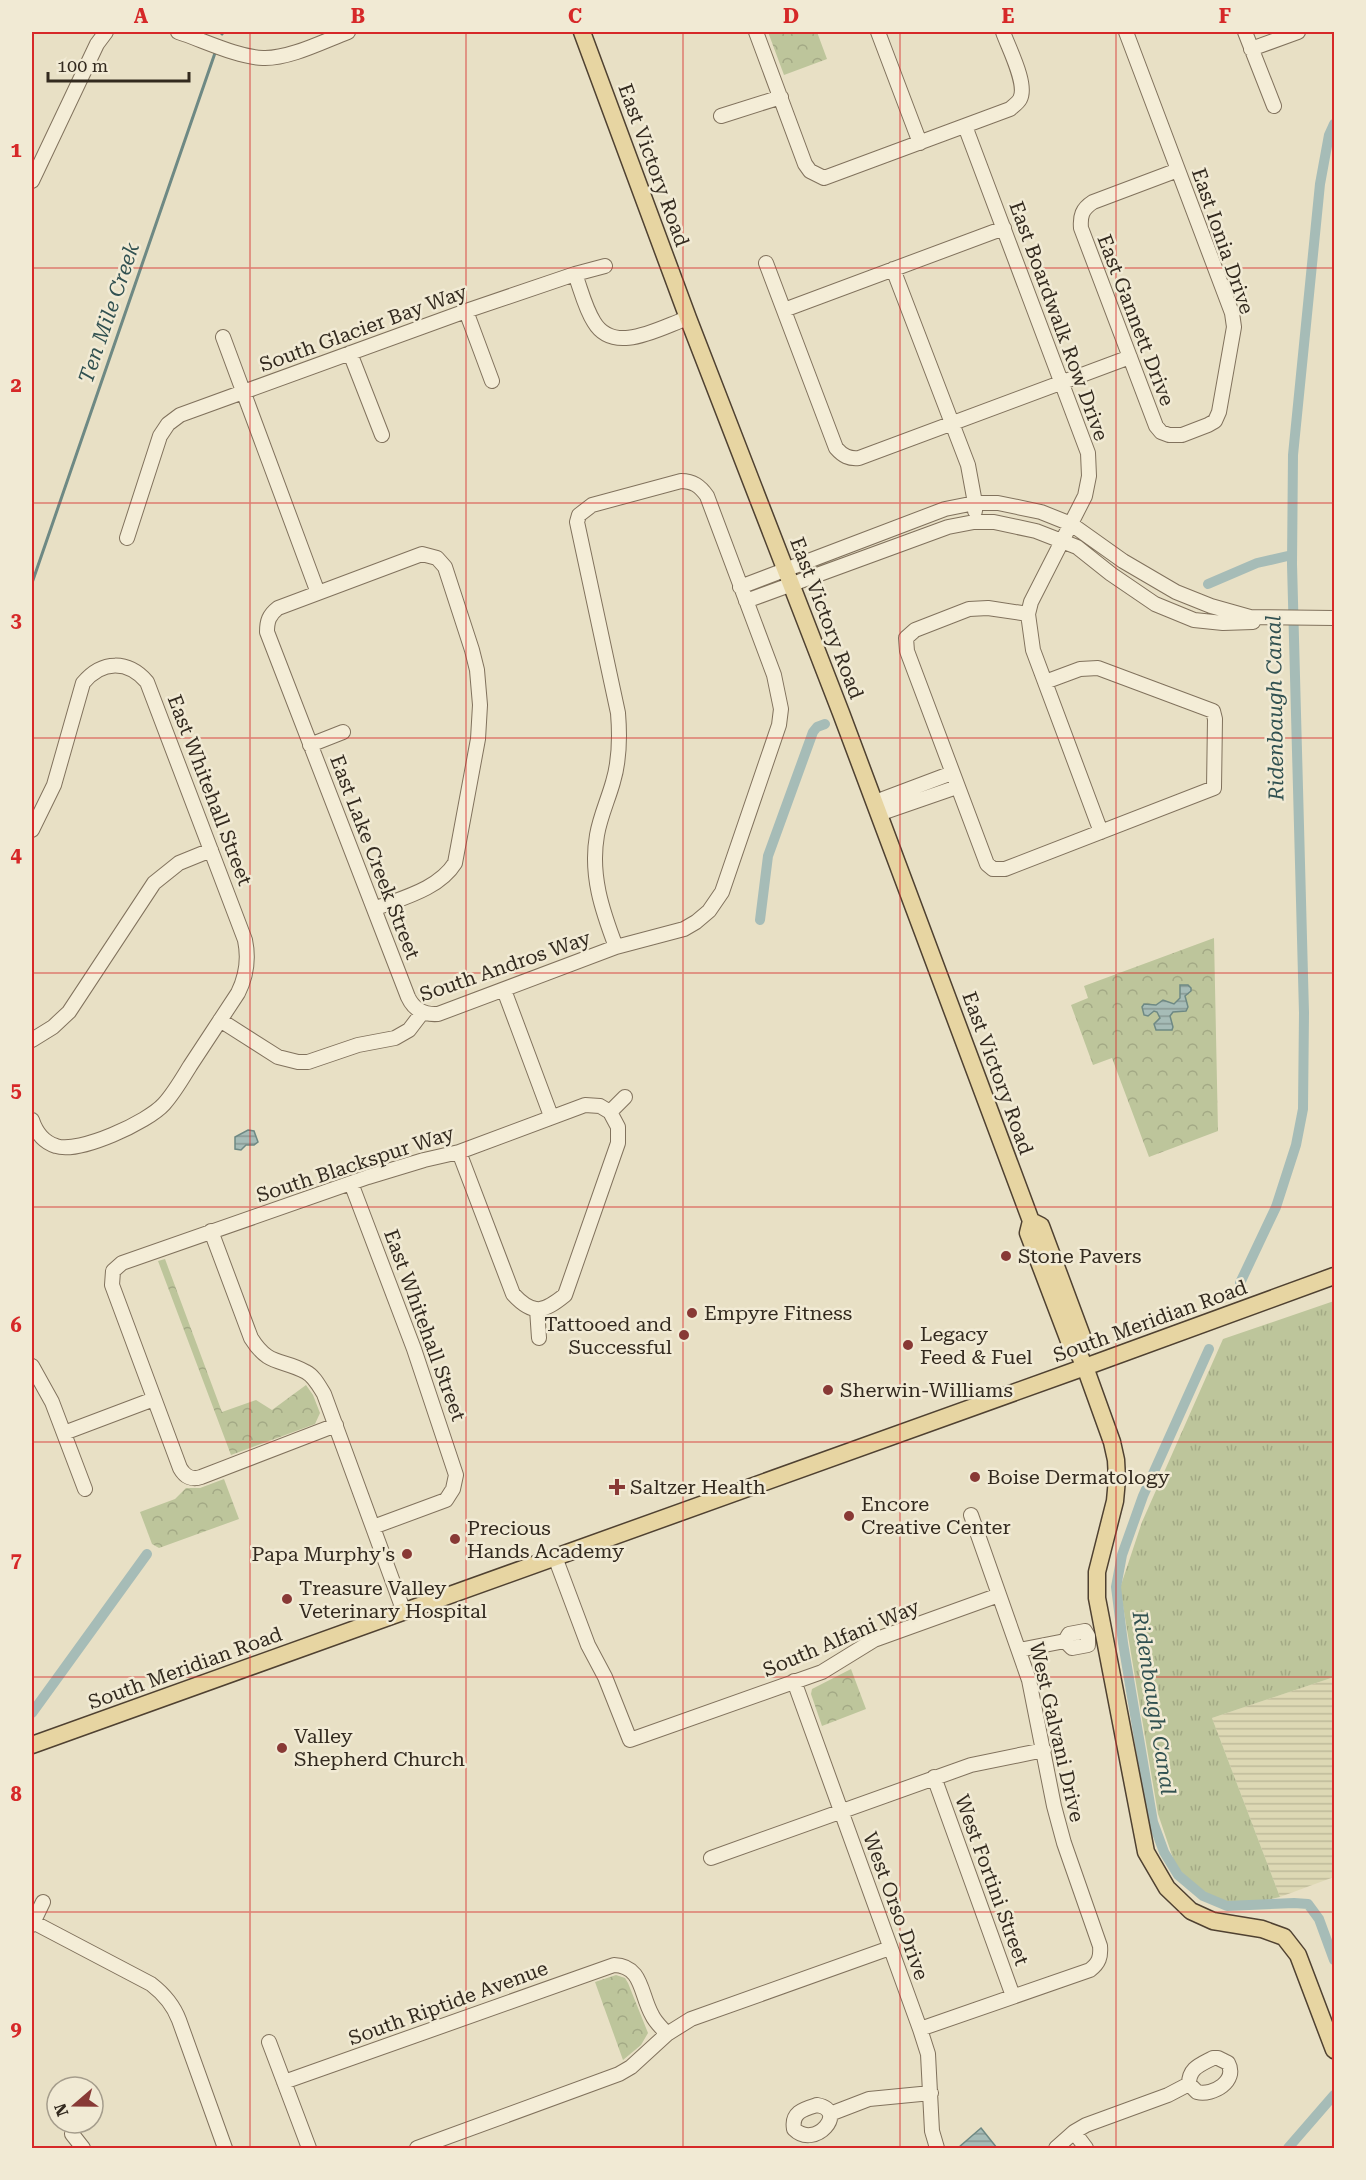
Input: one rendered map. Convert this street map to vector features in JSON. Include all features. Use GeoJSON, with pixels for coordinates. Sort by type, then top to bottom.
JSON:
{"type":"FeatureCollection","features":[{"type":"Feature","properties":{"kind":"main road","name":"East Victory Road"},"geometry":{"type":"LineString","coordinates":[[582,32],[688,318],[877,808],[1031,1221],[1041,1226],[1082,1336],[1082,1361],[1112,1442],[1116,1469],[1115,1501],[1097,1572],[1095,1635],[1146,1852],[1156,1873],[1167,1888],[1191,1911],[1213,1921],[1262,1929],[1284,1937],[1299,1955],[1335,2050]]}},
{"type":"Feature","properties":{"kind":"main road","name":"South Meridian Road"},"geometry":{"type":"LineString","coordinates":[[32,1745],[555,1557],[1082,1361],[1335,1276]]}},
{"type":"Feature","properties":{"kind":"street"},"geometry":{"type":"LineString","coordinates":[[32,181],[97,44],[106,32]]}},
{"type":"Feature","properties":{"kind":"street"},"geometry":{"type":"LineString","coordinates":[[178,32],[247,55],[264,58],[286,55],[322,36],[348,32]]}},
{"type":"Feature","properties":{"kind":"street"},"geometry":{"type":"LineString","coordinates":[[756,32],[805,164],[810,171],[824,178],[1010,109],[1020,99],[1022,84],[1003,32]]}},
{"type":"Feature","properties":{"kind":"street"},"geometry":{"type":"LineString","coordinates":[[878,32],[920,143]]}},
{"type":"Feature","properties":{"kind":"street","name":"East Ionia Drive"},"geometry":{"type":"LineString","coordinates":[[1126,32],[1232,313],[1234,327],[1219,412],[1215,421],[1182,435],[1169,435]]}},
{"type":"Feature","properties":{"kind":"street"},"geometry":{"type":"LineString","coordinates":[[1245,32],[1274,106]]}},
{"type":"Feature","properties":{"kind":"street"},"geometry":{"type":"LineString","coordinates":[[1251,49],[1298,32]]}},
{"type":"Feature","properties":{"kind":"street"},"geometry":{"type":"LineString","coordinates":[[721,116],[781,97]]}},
{"type":"Feature","properties":{"kind":"street","name":"East Boardwalk Row Drive"},"geometry":{"type":"LineString","coordinates":[[965,126],[1088,453],[1089,476],[1085,496],[1031,602],[1028,614],[1033,650],[1101,832]]}},
{"type":"Feature","properties":{"kind":"street","name":"East Gannett Drive"},"geometry":{"type":"LineString","coordinates":[[1169,435],[1161,432],[1156,426],[1081,228],[1082,211],[1093,202],[1178,170]]}},
{"type":"Feature","properties":{"kind":"street"},"geometry":{"type":"LineString","coordinates":[[784,310],[1004,228]]}},
{"type":"Feature","properties":{"kind":"street"},"geometry":{"type":"LineString","coordinates":[[766,263],[836,448],[846,457],[859,458],[1130,357]]}},
{"type":"Feature","properties":{"kind":"street","name":"South Glacier Bay Way"},"geometry":{"type":"LineString","coordinates":[[127,538],[160,436],[168,424],[180,415],[466,311],[574,274],[605,266]]}},
{"type":"Feature","properties":{"kind":"street"},"geometry":{"type":"LineString","coordinates":[[893,269],[968,465],[975,504],[974,522]]}},
{"type":"Feature","properties":{"kind":"street"},"geometry":{"type":"LineString","coordinates":[[574,274],[594,324],[609,337],[629,339],[688,318]]}},
{"type":"Feature","properties":{"kind":"street"},"geometry":{"type":"LineString","coordinates":[[466,311],[492,381]]}},
{"type":"Feature","properties":{"kind":"street"},"geometry":{"type":"LineString","coordinates":[[223,337],[318,593],[422,555],[432,555],[445,567],[472,650],[480,705],[478,739],[458,854],[450,872],[432,884],[374,909]]}},
{"type":"Feature","properties":{"kind":"street"},"geometry":{"type":"LineString","coordinates":[[350,353],[382,435]]}},
{"type":"Feature","properties":{"kind":"street"},"geometry":{"type":"LineString","coordinates":[[616,947],[598,893],[595,854],[600,818],[617,766],[620,732],[618,713],[578,528],[579,515],[592,505],[681,481],[696,484],[707,496],[746,601],[788,577],[945,509],[998,503],[1041,512],[1071,524],[1123,561],[1176,592],[1250,617],[1282,618]]}},
{"type":"Feature","properties":{"kind":"street"},"geometry":{"type":"LineString","coordinates":[[740,587],[788,577],[948,527],[974,522],[994,522],[1016,525],[1077,547],[1155,604],[1194,620],[1232,622],[1307,617],[1335,618]]}},
{"type":"Feature","properties":{"kind":"street","name":"East Lake Creek Street"},"geometry":{"type":"LineString","coordinates":[[318,593],[278,608],[269,617],[267,632],[408,997],[415,1008],[422,1012]]}},
{"type":"Feature","properties":{"kind":"street","name":"South Andros Way"},"geometry":{"type":"LineString","coordinates":[[220,1020],[278,1057],[308,1062],[358,1045],[395,1038],[409,1030],[422,1012],[438,1014],[616,947],[684,929],[696,922],[709,911],[722,892],[779,725],[781,708],[778,692],[746,601]]}},
{"type":"Feature","properties":{"kind":"street"},"geometry":{"type":"LineString","coordinates":[[1028,614],[988,608],[969,609],[915,630],[906,639],[907,651],[984,859],[993,869],[1005,869],[1214,788],[1213,711],[1098,668],[1080,669],[1045,682]]}},
{"type":"Feature","properties":{"kind":"street","name":"East Whitehall Street"},"geometry":{"type":"LineString","coordinates":[[32,830],[54,785],[83,683],[99,668],[110,665],[131,668],[147,682],[245,940],[248,954],[243,983],[220,1020]]}},
{"type":"Feature","properties":{"kind":"street","name":"East Lake Creek Street"},"geometry":{"type":"LineString","coordinates":[[310,745],[344,732]]}},
{"type":"Feature","properties":{"kind":"street"},"geometry":{"type":"LineString","coordinates":[[877,808],[955,780]]}},
{"type":"Feature","properties":{"kind":"street"},"geometry":{"type":"LineString","coordinates":[[32,1040],[53,1027],[69,1012],[154,883],[179,862],[212,850]]}},
{"type":"Feature","properties":{"kind":"street"},"geometry":{"type":"LineString","coordinates":[[504,990],[551,1116]]}},
{"type":"Feature","properties":{"kind":"street"},"geometry":{"type":"LineString","coordinates":[[32,1120],[39,1134],[47,1142],[57,1147],[67,1148],[78,1146],[149,1118],[165,1103],[220,1020]]}},
{"type":"Feature","properties":{"kind":"street"},"geometry":{"type":"LineString","coordinates":[[459,1152],[513,1294],[524,1306],[537,1309],[551,1306],[565,1295],[618,1143],[618,1127],[610,1112],[625,1097]]}},
{"type":"Feature","properties":{"kind":"street","name":"South Blackspur Way"},"geometry":{"type":"LineString","coordinates":[[154,1399],[112,1285],[113,1271],[122,1263],[351,1183],[424,1160],[459,1152],[585,1105],[600,1106],[610,1112]]}},
{"type":"Feature","properties":{"kind":"street","name":"East Whitehall Street"},"geometry":{"type":"LineString","coordinates":[[351,1183],[414,1349],[454,1466],[455,1482],[446,1500],[373,1527]]}},
{"type":"Feature","properties":{"kind":"street"},"geometry":{"type":"LineString","coordinates":[[211,1231],[251,1338],[259,1351],[272,1360],[307,1372],[324,1394],[404,1612]]}},
{"type":"Feature","properties":{"kind":"street"},"geometry":{"type":"LineString","coordinates":[[537,1309],[539,1338]]}},
{"type":"Feature","properties":{"kind":"street"},"geometry":{"type":"LineString","coordinates":[[32,1366],[52,1402],[85,1490]]}},
{"type":"Feature","properties":{"kind":"street"},"geometry":{"type":"LineString","coordinates":[[64,1433],[154,1399],[180,1468],[194,1479],[336,1425]]}},
{"type":"Feature","properties":{"kind":"street","name":"West Galvani Drive"},"geometry":{"type":"LineString","coordinates":[[971,1515],[1029,1680],[1054,1806],[1064,1843],[1100,1946],[1099,1960],[1090,1970],[1013,1996]]}},
{"type":"Feature","properties":{"kind":"street","name":"South Alfani Way"},"geometry":{"type":"LineString","coordinates":[[555,1557],[588,1645],[605,1677],[630,1740],[822,1672],[874,1640],[999,1595]]}},
{"type":"Feature","properties":{"kind":"street"},"geometry":{"type":"LineString","coordinates":[[1019,1650],[1065,1641],[1069,1634],[1085,1631],[1095,1635]]}},
{"type":"Feature","properties":{"kind":"street","name":"West Orso Drive"},"geometry":{"type":"LineString","coordinates":[[794,1681],[928,2054],[932,2131],[937,2148]]}},
{"type":"Feature","properties":{"kind":"street"},"geometry":{"type":"LineString","coordinates":[[711,1858],[971,1765],[1044,1750]]}},
{"type":"Feature","properties":{"kind":"street","name":"West Fortini Street"},"geometry":{"type":"LineString","coordinates":[[934,1777],[1013,1996]]}},
{"type":"Feature","properties":{"kind":"street"},"geometry":{"type":"LineString","coordinates":[[43,1902],[32,1924],[151,1984],[173,2007],[225,2148]]}},
{"type":"Feature","properties":{"kind":"street"},"geometry":{"type":"LineString","coordinates":[[417,2148],[447,2143],[619,2074],[631,2067],[667,2034],[691,2019],[890,1948]]}},
{"type":"Feature","properties":{"kind":"street","name":"South Riptide Avenue"},"geometry":{"type":"LineString","coordinates":[[284,2082],[614,1965],[625,1965],[636,1974],[652,2016],[667,2034]]}},
{"type":"Feature","properties":{"kind":"street"},"geometry":{"type":"LineString","coordinates":[[920,2029],[1013,1996]]}},
{"type":"Feature","properties":{"kind":"street"},"geometry":{"type":"LineString","coordinates":[[269,2042],[309,2148]]}},
{"type":"Feature","properties":{"kind":"street"},"geometry":{"type":"LineString","coordinates":[[1056,2148],[1074,2132],[1097,2119],[1157,2099],[1189,2084]]}},
{"type":"Feature","properties":{"kind":"street"},"geometry":{"type":"LineString","coordinates":[[830,2114],[869,2099],[931,2093]]}},
{"type":"Feature","properties":{"kind":"street"},"geometry":{"type":"LineString","coordinates":[[1074,2132],[1086,2148]]}},
{"type":"Feature","properties":{"kind":"street"},"geometry":{"type":"LineString","coordinates":[[73,2135],[83,2148]]}},
{"type":"Feature","properties":{"kind":"shaded area"},"geometry":{"type":"Polygon","coordinates":[[[1334,1677],[1334,1877],[1280,1897],[1212,1718],[1334,1677]]]}},
{"type":"Feature","properties":{"kind":"green space"},"geometry":{"type":"Polygon","coordinates":[[[768,32],[817,32],[827,59],[784,75],[768,32]]]}},
{"type":"Feature","properties":{"kind":"green space"},"geometry":{"type":"Polygon","coordinates":[[[1214,938],[1218,1131],[1149,1157],[1112,1058],[1093,1065],[1071,1005],[1088,998],[1084,986],[1214,938]]]}},
{"type":"Feature","properties":{"kind":"green space"},"geometry":{"type":"Polygon","coordinates":[[[165,1259],[222,1412],[256,1400],[272,1410],[306,1385],[320,1413],[315,1424],[231,1455],[158,1261],[165,1259]]]}},
{"type":"Feature","properties":{"kind":"green space"},"geometry":{"type":"Polygon","coordinates":[[[1334,1301],[1334,1677],[1212,1718],[1280,1897],[1239,1906],[1209,1897],[1176,1867],[1158,1814],[1120,1588],[1142,1522],[1223,1339],[1334,1301]]]}},
{"type":"Feature","properties":{"kind":"green space"},"geometry":{"type":"Polygon","coordinates":[[[224,1479],[239,1519],[159,1548],[152,1544],[140,1512],[175,1499],[186,1488],[200,1488],[224,1479]]]}},
{"type":"Feature","properties":{"kind":"green space"},"geometry":{"type":"Polygon","coordinates":[[[851,1669],[866,1709],[822,1726],[811,1694],[812,1689],[851,1669]]]}},
{"type":"Feature","properties":{"kind":"green space"},"geometry":{"type":"Polygon","coordinates":[[[616,1975],[625,1978],[628,1983],[648,2033],[641,2045],[623,2060],[595,1982],[616,1975]]]}},
{"type":"Feature","properties":{"kind":"water"},"geometry":{"type":"Polygon","coordinates":[[[1180,985],[1188,985],[1191,988],[1185,996],[1188,1007],[1186,1011],[1173,1012],[1170,1016],[1172,1030],[1156,1030],[1154,1024],[1160,1018],[1157,1012],[1154,1011],[1148,1016],[1144,1015],[1142,1007],[1144,1004],[1156,1005],[1163,1000],[1174,1004],[1180,998],[1180,985]]]}},
{"type":"Feature","properties":{"kind":"water"},"geometry":{"type":"Polygon","coordinates":[[[248,1130],[254,1131],[258,1142],[254,1145],[246,1145],[241,1150],[235,1149],[235,1137],[248,1130]]]}},
{"type":"Feature","properties":{"kind":"water"},"geometry":{"type":"Polygon","coordinates":[[[981,2128],[997,2148],[952,2148],[959,2147],[981,2128]]]}},
{"type":"Feature","properties":{"kind":"waterway","name":"Ten Mile Creek"},"geometry":{"type":"LineString","coordinates":[[32,583],[215,53]]}},
{"type":"Feature","properties":{"kind":"waterway","name":"Ridenbaugh Canal"},"geometry":{"type":"LineString","coordinates":[[1240,1283],[1276,1207],[1296,1145],[1303,1109],[1304,1013],[1292,564],[1293,455],[1320,184],[1329,135],[1334,124]]}},
{"type":"Feature","properties":{"kind":"waterway"},"geometry":{"type":"LineString","coordinates":[[1208,584],[1257,563],[1292,555]]}},
{"type":"Feature","properties":{"kind":"waterway"},"geometry":{"type":"LineString","coordinates":[[760,920],[768,856],[813,732],[817,727],[825,724]]}},
{"type":"Feature","properties":{"kind":"waterway","name":"Ridenbaugh Canal"},"geometry":{"type":"LineString","coordinates":[[1209,1349],[1143,1496],[1122,1555],[1116,1587],[1153,1822],[1164,1852],[1178,1875],[1203,1896],[1227,1906],[1308,1904],[1319,1919],[1334,1960]]}},
{"type":"Feature","properties":{"kind":"waterway"},"geometry":{"type":"LineString","coordinates":[[32,1713],[147,1554]]}},
{"type":"Feature","properties":{"kind":"waterway","name":"Ridenbaugh Canal"},"geometry":{"type":"LineString","coordinates":[[1288,2148],[1334,2095]]}},
{"type":"Feature","properties":{"kind":"place","name":"Stone Pavers"},"geometry":{"type":"Point","coordinates":[1006,1256]}},
{"type":"Feature","properties":{"kind":"place","name":"Empyre Fitness"},"geometry":{"type":"Point","coordinates":[692,1313]}},
{"type":"Feature","properties":{"kind":"place","name":"Tattooed and Successful"},"geometry":{"type":"Point","coordinates":[684,1335]}},
{"type":"Feature","properties":{"kind":"place","name":"Legacy Feed & Fuel"},"geometry":{"type":"Point","coordinates":[908,1345]}},
{"type":"Feature","properties":{"kind":"place","name":"Sherwin-Williams"},"geometry":{"type":"Point","coordinates":[828,1390]}},
{"type":"Feature","properties":{"kind":"place","name":"Boise Dermatology"},"geometry":{"type":"Point","coordinates":[975,1477]}},
{"type":"Feature","properties":{"kind":"place","name":"Saltzer Health"},"geometry":{"type":"Point","coordinates":[617,1487]}},
{"type":"Feature","properties":{"kind":"place","name":"Encore Creative Center"},"geometry":{"type":"Point","coordinates":[849,1516]}},
{"type":"Feature","properties":{"kind":"place","name":"Precious Hands Academy"},"geometry":{"type":"Point","coordinates":[455,1539]}},
{"type":"Feature","properties":{"kind":"place","name":"Papa Murphy's"},"geometry":{"type":"Point","coordinates":[407,1554]}},
{"type":"Feature","properties":{"kind":"place","name":"Treasure Valley Veterinary Hospital"},"geometry":{"type":"Point","coordinates":[287,1599]}},
{"type":"Feature","properties":{"kind":"place","name":"Valley Shepherd Church"},"geometry":{"type":"Point","coordinates":[282,1748]}}]}
